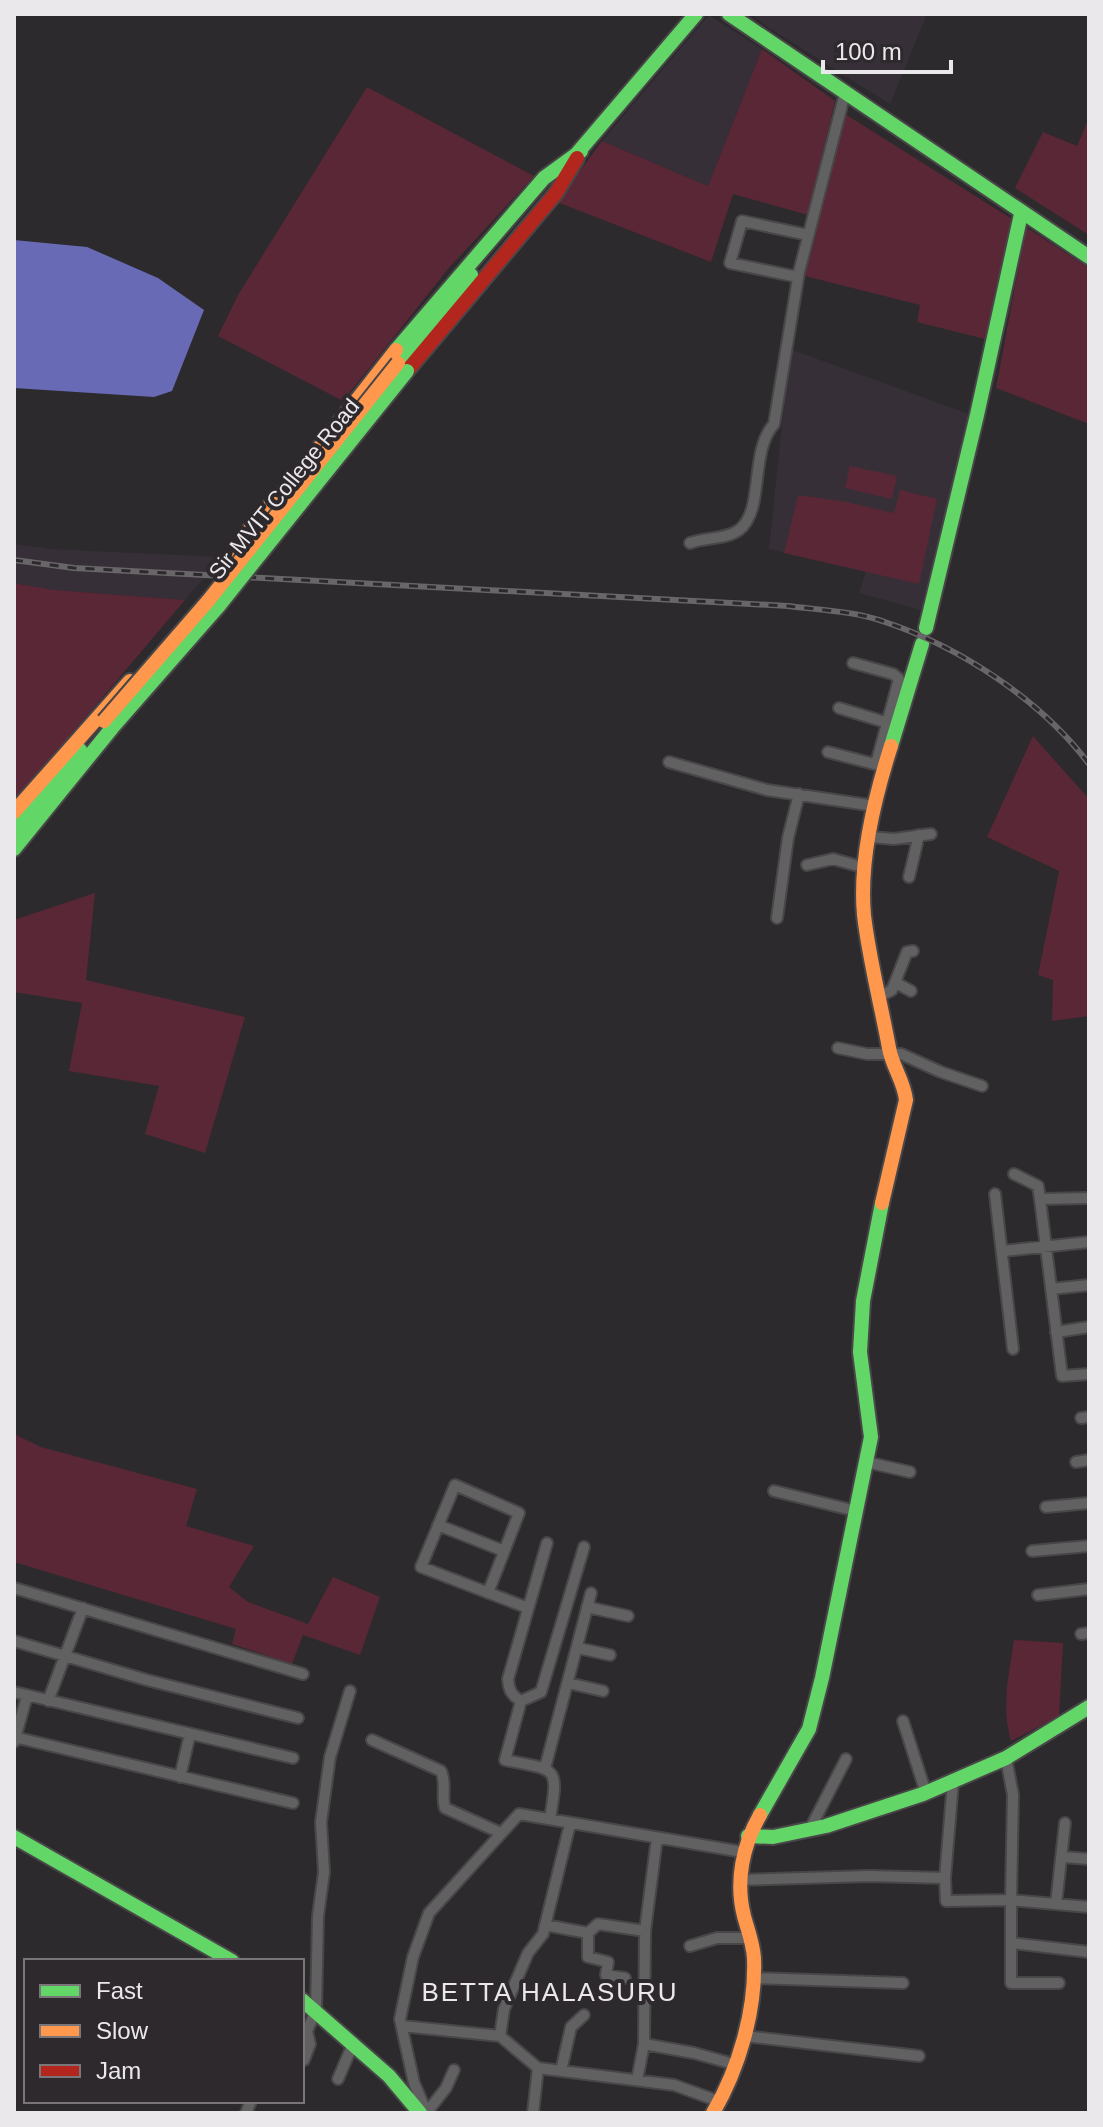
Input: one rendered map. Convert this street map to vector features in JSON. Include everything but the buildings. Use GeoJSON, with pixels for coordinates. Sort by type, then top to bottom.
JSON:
{"type":"FeatureCollection","features":[{"type":"Feature","properties":{"kind":"street","name":"Sir MVIT College Road"},"geometry":{"type":"LineString","coordinates":[[14,830],[217,608],[402,367],[556,193],[581,151],[696,14]]}},
{"type":"Feature","properties":{"kind":"street"},"geometry":{"type":"LineString","coordinates":[[729,14],[1021,214],[1089,257]]}},
{"type":"Feature","properties":{"kind":"street"},"geometry":{"type":"LineString","coordinates":[[690,543],[727,536],[742,528],[752,506],[762,441],[774,424],[798,277],[845,93]]}},
{"type":"Feature","properties":{"kind":"street","name":"Sir MVIT College Road"},"geometry":{"type":"LineString","coordinates":[[14,812],[237,562],[254,523],[294,480],[460,273],[544,178],[581,151]]}},
{"type":"Feature","properties":{"kind":"street"},"geometry":{"type":"LineString","coordinates":[[926,628],[1021,214]]}},
{"type":"Feature","properties":{"kind":"street"},"geometry":{"type":"LineString","coordinates":[[798,277],[730,263],[742,221],[808,235]]}},
{"type":"Feature","properties":{"kind":"street"},"geometry":{"type":"LineString","coordinates":[[880,765],[922,644]]}},
{"type":"Feature","properties":{"kind":"street"},"geometry":{"type":"LineString","coordinates":[[402,2026],[500,2036],[538,2068],[674,2085],[717,2107],[737,2065],[752,1978],[752,1938],[744,1915],[739,1880],[743,1852],[748,1836],[809,1729],[822,1678],[871,1437],[860,1352],[863,1301],[906,1100],[905,1090],[890,1055],[864,913],[866,868],[880,765],[899,679],[893,674],[853,663]]}},
{"type":"Feature","properties":{"kind":"street"},"geometry":{"type":"LineString","coordinates":[[839,708],[888,723]]}},
{"type":"Feature","properties":{"kind":"street","name":"Sir MVIT College Road"},"geometry":{"type":"LineString","coordinates":[[14,849],[108,724]]}},
{"type":"Feature","properties":{"kind":"street"},"geometry":{"type":"LineString","coordinates":[[828,752],[880,765]]}},
{"type":"Feature","properties":{"kind":"street"},"geometry":{"type":"LineString","coordinates":[[669,762],[767,790],[875,806]]}},
{"type":"Feature","properties":{"kind":"street"},"geometry":{"type":"LineString","coordinates":[[777,918],[788,838],[799,794]]}},
{"type":"Feature","properties":{"kind":"street"},"geometry":{"type":"LineString","coordinates":[[870,837],[894,839],[931,834]]}},
{"type":"Feature","properties":{"kind":"street"},"geometry":{"type":"LineString","coordinates":[[909,877],[919,835]]}},
{"type":"Feature","properties":{"kind":"street"},"geometry":{"type":"LineString","coordinates":[[807,865],[833,859],[866,868]]}},
{"type":"Feature","properties":{"kind":"street"},"geometry":{"type":"LineString","coordinates":[[880,996],[892,990],[907,952],[913,951]]}},
{"type":"Feature","properties":{"kind":"street"},"geometry":{"type":"LineString","coordinates":[[896,983],[911,991]]}},
{"type":"Feature","properties":{"kind":"street"},"geometry":{"type":"LineString","coordinates":[[838,1048],[912,1058],[982,1086]]}},
{"type":"Feature","properties":{"kind":"street"},"geometry":{"type":"LineString","coordinates":[[1014,1174],[1038,1186],[1062,1376],[1089,1374]]}},
{"type":"Feature","properties":{"kind":"street"},"geometry":{"type":"LineString","coordinates":[[995,1194],[1013,1349]]}},
{"type":"Feature","properties":{"kind":"street"},"geometry":{"type":"LineString","coordinates":[[1040,1199],[1089,1198]]}},
{"type":"Feature","properties":{"kind":"street"},"geometry":{"type":"LineString","coordinates":[[1003,1251],[1089,1242]]}},
{"type":"Feature","properties":{"kind":"street"},"geometry":{"type":"LineString","coordinates":[[1051,1289],[1089,1285]]}},
{"type":"Feature","properties":{"kind":"street"},"geometry":{"type":"LineString","coordinates":[[1056,1332],[1089,1327]]}},
{"type":"Feature","properties":{"kind":"street"},"geometry":{"type":"LineString","coordinates":[[1076,1462],[1089,1460]]}},
{"type":"Feature","properties":{"kind":"street"},"geometry":{"type":"LineString","coordinates":[[866,1462],[910,1472]]}},
{"type":"Feature","properties":{"kind":"street"},"geometry":{"type":"LineString","coordinates":[[488,1593],[519,1513],[455,1485],[421,1567],[488,1593],[528,1608]]}},
{"type":"Feature","properties":{"kind":"street"},"geometry":{"type":"LineString","coordinates":[[774,1491],[856,1511]]}},
{"type":"Feature","properties":{"kind":"street"},"geometry":{"type":"LineString","coordinates":[[1046,1507],[1089,1503]]}},
{"type":"Feature","properties":{"kind":"street"},"geometry":{"type":"LineString","coordinates":[[438,1525],[504,1551]]}},
{"type":"Feature","properties":{"kind":"street"},"geometry":{"type":"LineString","coordinates":[[521,1701],[513,1697],[508,1679],[547,1543]]}},
{"type":"Feature","properties":{"kind":"street"},"geometry":{"type":"LineString","coordinates":[[1032,1551],[1089,1546]]}},
{"type":"Feature","properties":{"kind":"street"},"geometry":{"type":"LineString","coordinates":[[521,1701],[541,1692],[584,1547]]}},
{"type":"Feature","properties":{"kind":"street"},"geometry":{"type":"LineString","coordinates":[[14,1588],[303,1674]]}},
{"type":"Feature","properties":{"kind":"street"},"geometry":{"type":"LineString","coordinates":[[1038,1595],[1089,1589]]}},
{"type":"Feature","properties":{"kind":"street"},"geometry":{"type":"LineString","coordinates":[[545,1768],[591,1593]]}},
{"type":"Feature","properties":{"kind":"street"},"geometry":{"type":"LineString","coordinates":[[587,1607],[628,1616]]}},
{"type":"Feature","properties":{"kind":"street"},"geometry":{"type":"LineString","coordinates":[[48,1701],[83,1608]]}},
{"type":"Feature","properties":{"kind":"street"},"geometry":{"type":"LineString","coordinates":[[14,1641],[147,1680],[298,1718]]}},
{"type":"Feature","properties":{"kind":"street"},"geometry":{"type":"LineString","coordinates":[[578,1648],[610,1655]]}},
{"type":"Feature","properties":{"kind":"street"},"geometry":{"type":"LineString","coordinates":[[568,1683],[603,1691]]}},
{"type":"Feature","properties":{"kind":"street"},"geometry":{"type":"LineString","coordinates":[[304,2060],[310,2044],[307,2031],[316,2011],[318,1916],[324,1872],[321,1822],[330,1757],[350,1691]]}},
{"type":"Feature","properties":{"kind":"street"},"geometry":{"type":"LineString","coordinates":[[14,1692],[293,1758]]}},
{"type":"Feature","properties":{"kind":"street"},"geometry":{"type":"LineString","coordinates":[[27,1696],[14,1740],[293,1803]]}},
{"type":"Feature","properties":{"kind":"street"},"geometry":{"type":"LineString","coordinates":[[521,1701],[505,1760],[545,1768],[556,1782],[550,1819]]}},
{"type":"Feature","properties":{"kind":"street"},"geometry":{"type":"LineString","coordinates":[[748,1836],[773,1837],[810,1829],[926,1793],[1006,1758],[1089,1707]]}},
{"type":"Feature","properties":{"kind":"street"},"geometry":{"type":"LineString","coordinates":[[903,1721],[926,1793]]}},
{"type":"Feature","properties":{"kind":"street"},"geometry":{"type":"LineString","coordinates":[[180,1777],[190,1734]]}},
{"type":"Feature","properties":{"kind":"street"},"geometry":{"type":"LineString","coordinates":[[372,1740],[441,1771],[446,1780],[442,1800],[445,1808],[501,1833]]}},
{"type":"Feature","properties":{"kind":"street"},"geometry":{"type":"LineString","coordinates":[[1006,1758],[1013,1795],[1011,1983],[1059,1983]]}},
{"type":"Feature","properties":{"kind":"street"},"geometry":{"type":"LineString","coordinates":[[810,1829],[846,1759]]}},
{"type":"Feature","properties":{"kind":"street"},"geometry":{"type":"LineString","coordinates":[[953,1782],[946,1901],[1011,1900],[1089,1907]]}},
{"type":"Feature","properties":{"kind":"street"},"geometry":{"type":"LineString","coordinates":[[425,2113],[414,2083],[402,2026],[404,1991],[429,1913],[519,1814],[743,1852]]}},
{"type":"Feature","properties":{"kind":"street"},"geometry":{"type":"LineString","coordinates":[[1056,1904],[1065,1823]]}},
{"type":"Feature","properties":{"kind":"street"},"geometry":{"type":"LineString","coordinates":[[500,2036],[504,2009],[528,1953],[543,1934],[570,1824]]}},
{"type":"Feature","properties":{"kind":"street"},"geometry":{"type":"LineString","coordinates":[[14,1837],[186,1938],[228,1959]]}},
{"type":"Feature","properties":{"kind":"street"},"geometry":{"type":"LineString","coordinates":[[637,2080],[644,2044],[645,1931],[657,1838]]}},
{"type":"Feature","properties":{"kind":"street"},"geometry":{"type":"LineString","coordinates":[[1063,1857],[1089,1859]]}},
{"type":"Feature","properties":{"kind":"street"},"geometry":{"type":"LineString","coordinates":[[739,1880],[869,1876],[945,1878]]}},
{"type":"Feature","properties":{"kind":"street"},"geometry":{"type":"LineString","coordinates":[[625,1978],[606,1975],[608,1962],[588,1957],[588,1933],[598,1924],[645,1931]]}},
{"type":"Feature","properties":{"kind":"street"},"geometry":{"type":"LineString","coordinates":[[545,1925],[588,1933]]}},
{"type":"Feature","properties":{"kind":"street"},"geometry":{"type":"LineString","coordinates":[[690,1946],[717,1938],[752,1938]]}},
{"type":"Feature","properties":{"kind":"street"},"geometry":{"type":"LineString","coordinates":[[1011,1943],[1089,1952]]}},
{"type":"Feature","properties":{"kind":"street"},"geometry":{"type":"LineString","coordinates":[[752,1978],[903,1983]]}},
{"type":"Feature","properties":{"kind":"street"},"geometry":{"type":"LineString","coordinates":[[304,2002],[389,2076],[425,2113]]}},
{"type":"Feature","properties":{"kind":"street"},"geometry":{"type":"LineString","coordinates":[[561,2071],[571,2027],[584,2015]]}},
{"type":"Feature","properties":{"kind":"street"},"geometry":{"type":"LineString","coordinates":[[744,2036],[919,2056]]}},
{"type":"Feature","properties":{"kind":"street"},"geometry":{"type":"LineString","coordinates":[[338,2079],[353,2044]]}},
{"type":"Feature","properties":{"kind":"street"},"geometry":{"type":"LineString","coordinates":[[644,2044],[737,2065]]}},
{"type":"Feature","properties":{"kind":"street"},"geometry":{"type":"LineString","coordinates":[[533,2113],[538,2068]]}},
{"type":"Feature","properties":{"kind":"street"},"geometry":{"type":"LineString","coordinates":[[425,2113],[446,2088],[454,2070]]}},
{"type":"Feature","properties":{"kind":"shaded area"},"geometry":{"type":"Polygon","coordinates":[[[751,14],[927,14],[890,104],[751,14]]]}},
{"type":"Feature","properties":{"kind":"shaded area"},"geometry":{"type":"Polygon","coordinates":[[[709,15],[762,49],[708,186],[602,141],[709,15]]]}},
{"type":"Feature","properties":{"kind":"shaded area"},"geometry":{"type":"Polygon","coordinates":[[[762,49],[835,101],[808,215],[733,194],[711,262],[557,202],[602,141],[708,186],[762,49]]]}},
{"type":"Feature","properties":{"kind":"shaded area"},"geometry":{"type":"Polygon","coordinates":[[[367,87],[534,176],[448,269],[343,401],[218,336],[238,295],[367,87]]]}},
{"type":"Feature","properties":{"kind":"shaded area"},"geometry":{"type":"Polygon","coordinates":[[[845,114],[1012,219],[985,339],[917,322],[920,305],[805,276],[845,114]]]}},
{"type":"Feature","properties":{"kind":"shaded area"},"geometry":{"type":"Polygon","coordinates":[[[1089,118],[1089,235],[1015,188],[1043,132],[1077,146],[1089,118]]]}},
{"type":"Feature","properties":{"kind":"shaded area"},"geometry":{"type":"Polygon","coordinates":[[[1026,227],[1089,268],[1089,424],[996,388],[1026,227]]]}},
{"type":"Feature","properties":{"kind":"shaded area"},"geometry":{"type":"Polygon","coordinates":[[[14,240],[87,247],[158,278],[204,310],[172,391],[154,397],[14,388],[14,240]]]}},
{"type":"Feature","properties":{"kind":"shaded area"},"geometry":{"type":"Polygon","coordinates":[[[790,349],[969,414],[921,610],[859,593],[866,572],[769,549],[790,349]]]}},
{"type":"Feature","properties":{"kind":"shaded area"},"geometry":{"type":"Polygon","coordinates":[[[850,466],[897,476],[892,499],[845,488],[850,466]]]}},
{"type":"Feature","properties":{"kind":"shaded area"},"geometry":{"type":"Polygon","coordinates":[[[900,490],[937,499],[919,584],[784,553],[798,495],[894,513],[900,490]]]}},
{"type":"Feature","properties":{"kind":"shaded area"},"geometry":{"type":"Polygon","coordinates":[[[14,544],[50,549],[222,557],[185,600],[55,590],[14,583],[14,544]]]}},
{"type":"Feature","properties":{"kind":"shaded area"},"geometry":{"type":"Polygon","coordinates":[[[14,583],[55,590],[185,600],[14,802],[14,583]]]}},
{"type":"Feature","properties":{"kind":"shaded area"},"geometry":{"type":"Polygon","coordinates":[[[1033,736],[1089,799],[1089,1016],[1052,1021],[1053,980],[1038,975],[1059,871],[987,837],[1033,736]]]}},
{"type":"Feature","properties":{"kind":"shaded area"},"geometry":{"type":"Polygon","coordinates":[[[95,893],[86,980],[245,1017],[205,1153],[145,1134],[159,1086],[69,1071],[82,1003],[14,992],[14,920],[95,893]]]}},
{"type":"Feature","properties":{"kind":"shaded area"},"geometry":{"type":"Polygon","coordinates":[[[14,1434],[41,1447],[197,1489],[186,1526],[254,1546],[229,1587],[248,1602],[308,1624],[333,1577],[380,1597],[360,1655],[303,1635],[292,1664],[232,1644],[236,1629],[14,1562],[14,1434]]]}},
{"type":"Feature","properties":{"kind":"shaded area"},"geometry":{"type":"Polygon","coordinates":[[[1014,1640],[1063,1643],[1059,1716],[1011,1741],[1006,1703],[1014,1640]]]}},
{"type":"Feature","properties":{"kind":"railway"},"geometry":{"type":"LineString","coordinates":[[14,560],[74,568],[788,606],[862,615],[942,646],[997,678],[1047,718],[1089,764]]}},
{"type":"Feature","properties":{"kind":"traffic: fast"},"geometry":{"type":"LineString","coordinates":[[574,157],[696,14]]}},
{"type":"Feature","properties":{"kind":"traffic: fast"},"geometry":{"type":"LineString","coordinates":[[729,14],[1089,257]]}},
{"type":"Feature","properties":{"kind":"traffic: fast"},"geometry":{"type":"LineString","coordinates":[[396,350],[544,178],[581,151]]}},
{"type":"Feature","properties":{"kind":"traffic: fast"},"geometry":{"type":"LineString","coordinates":[[926,628],[1021,214]]}},
{"type":"Feature","properties":{"kind":"traffic: fast"},"geometry":{"type":"LineString","coordinates":[[398,363],[471,275]]}},
{"type":"Feature","properties":{"kind":"traffic: fast"},"geometry":{"type":"LineString","coordinates":[[112,728],[217,608],[407,371]]}},
{"type":"Feature","properties":{"kind":"traffic: fast"},"geometry":{"type":"LineString","coordinates":[[891,746],[922,644]]}},
{"type":"Feature","properties":{"kind":"traffic: fast"},"geometry":{"type":"LineString","coordinates":[[14,849],[112,728]]}},
{"type":"Feature","properties":{"kind":"traffic: fast"},"geometry":{"type":"LineString","coordinates":[[14,830],[80,750]]}},
{"type":"Feature","properties":{"kind":"traffic: fast"},"geometry":{"type":"LineString","coordinates":[[760,1815],[809,1729],[871,1437],[860,1352],[863,1301],[882,1203]]}},
{"type":"Feature","properties":{"kind":"traffic: fast"},"geometry":{"type":"LineString","coordinates":[[748,1836],[773,1837],[826,1826],[923,1794],[1006,1758],[1089,1707]]}},
{"type":"Feature","properties":{"kind":"traffic: fast"},"geometry":{"type":"LineString","coordinates":[[14,1837],[228,1959]]}},
{"type":"Feature","properties":{"kind":"traffic: fast"},"geometry":{"type":"LineString","coordinates":[[304,2002],[389,2076],[420,2113]]}},
{"type":"Feature","properties":{"kind":"traffic: slow"},"geometry":{"type":"LineString","coordinates":[[237,562],[254,523],[294,480],[396,350]]}},
{"type":"Feature","properties":{"kind":"traffic: slow"},"geometry":{"type":"LineString","coordinates":[[104,721],[208,601],[398,363]]}},
{"type":"Feature","properties":{"kind":"traffic: slow"},"geometry":{"type":"LineString","coordinates":[[14,812],[130,681]]}},
{"type":"Feature","properties":{"kind":"traffic: slow"},"geometry":{"type":"LineString","coordinates":[[882,1203],[906,1100],[889,1048],[869,948],[863,895],[870,829],[891,746]]}},
{"type":"Feature","properties":{"kind":"traffic: slow"},"geometry":{"type":"LineString","coordinates":[[713,2113],[731,2077],[749,2018],[754,1958],[740,1890],[745,1851],[760,1815]]}},
{"type":"Feature","properties":{"kind":"traffic: jam"},"geometry":{"type":"LineString","coordinates":[[407,371],[556,193],[577,158]]}},
{"type":"Feature","properties":{"kind":"district","name":"BETTA HALASURU"},"geometry":{"type":"Point","coordinates":[550,1992]}}]}
